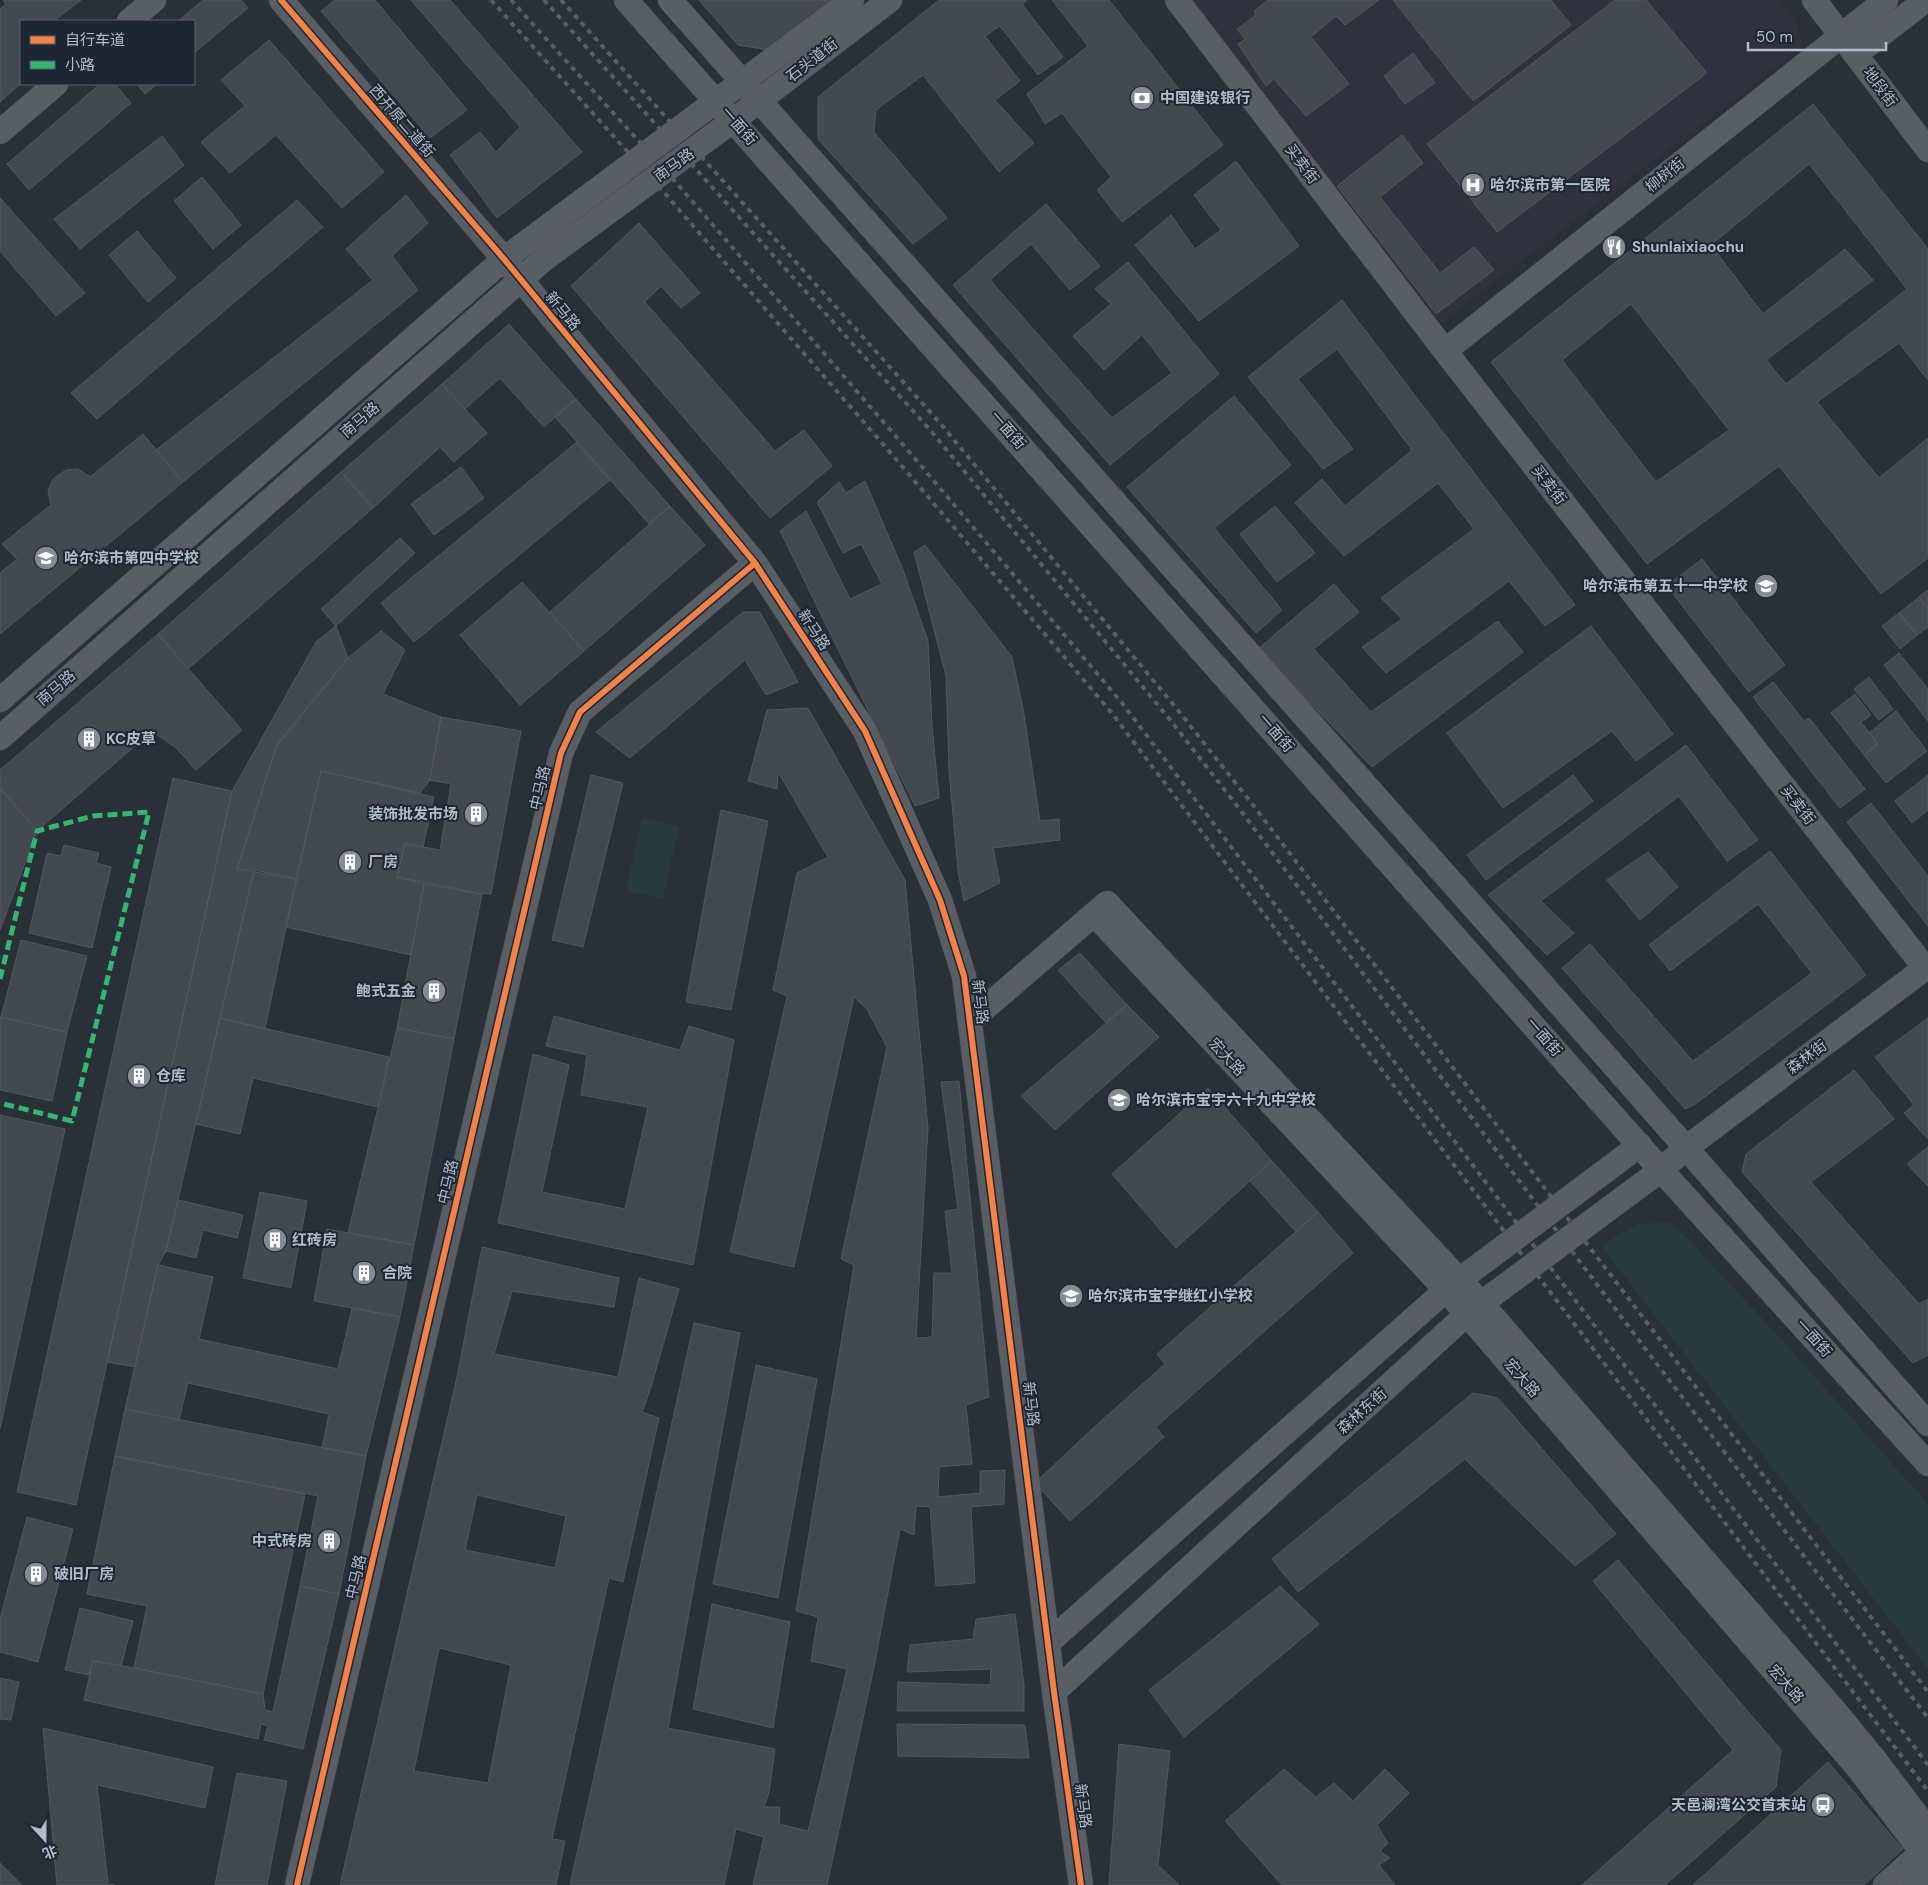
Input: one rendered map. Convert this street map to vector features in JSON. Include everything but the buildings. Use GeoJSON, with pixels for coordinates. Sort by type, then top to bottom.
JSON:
{"type":"FeatureCollection","features":[{"type":"Feature","properties":{"kind":"main road"},"geometry":{"type":"LineString","coordinates":[[130,20],[154,0]]}},
{"type":"Feature","properties":{"kind":"main road","name":"西开原二道街"},"geometry":{"type":"LineString","coordinates":[[281,0],[504,259]]}},
{"type":"Feature","properties":{"kind":"main road","name":"一面街"},"geometry":{"type":"LineString","coordinates":[[626,0],[1661,1170],[1928,1464]]}},
{"type":"Feature","properties":{"kind":"main road","name":"一面街"},"geometry":{"type":"LineString","coordinates":[[670,0],[1686,1148],[1924,1412]]}},
{"type":"Feature","properties":{"kind":"main road","name":"石头道街"},"geometry":{"type":"LineString","coordinates":[[716,100],[852,0]]}},
{"type":"Feature","properties":{"kind":"main road","name":"石头道街"},"geometry":{"type":"LineString","coordinates":[[734,120],[890,0]]}},
{"type":"Feature","properties":{"kind":"main road","name":"买卖街"},"geometry":{"type":"LineString","coordinates":[[1177,0],[1444,351],[1926,967]]}},
{"type":"Feature","properties":{"kind":"main road","name":"地段街"},"geometry":{"type":"LineString","coordinates":[[1814,0],[1928,150]]}},
{"type":"Feature","properties":{"kind":"main road","name":"柳树街"},"geometry":{"type":"LineString","coordinates":[[1444,351],[1886,0]]}},
{"type":"Feature","properties":{"kind":"main road"},"geometry":{"type":"LineString","coordinates":[[1856,54],[1926,0]]}},
{"type":"Feature","properties":{"kind":"main road"},"geometry":{"type":"LineString","coordinates":[[0,132],[55,85]]}},
{"type":"Feature","properties":{"kind":"main road","name":"南马路"},"geometry":{"type":"LineString","coordinates":[[0,700],[504,259],[716,100]]}},
{"type":"Feature","properties":{"kind":"main road","name":"南马路"},"geometry":{"type":"LineString","coordinates":[[0,738],[520,279],[543,260],[734,120]]}},
{"type":"Feature","properties":{"kind":"main road","name":"新马路"},"geometry":{"type":"LineString","coordinates":[[504,259],[755,563],[865,731],[940,900],[964,976],[1054,1692],[1081,1885]]}},
{"type":"Feature","properties":{"kind":"main road","name":"中马路"},"geometry":{"type":"LineString","coordinates":[[297,1885],[560,753],[580,712],[755,563]]}},
{"type":"Feature","properties":{"kind":"main road","name":"宏大路"},"geometry":{"type":"LineString","coordinates":[[970,1021],[1094,914],[1453,1285],[1927,1853]]}},
{"type":"Feature","properties":{"kind":"main road","name":"森林街"},"geometry":{"type":"LineString","coordinates":[[1686,1148],[1926,967]]}},
{"type":"Feature","properties":{"kind":"main road"},"geometry":{"type":"LineString","coordinates":[[1049,1642],[1453,1285],[1640,1145]]}},
{"type":"Feature","properties":{"kind":"main road","name":"森林东街"},"geometry":{"type":"LineString","coordinates":[[1054,1692],[1474,1309],[1661,1170],[1686,1148]]}},
{"type":"Feature","properties":{"kind":"main road"},"geometry":{"type":"LineString","coordinates":[[1885,1885],[1927,1853]]}},
{"type":"Feature","properties":{"kind":"main road"},"geometry":{"type":"LineString","coordinates":[[1916,1885],[1927,1853]]}},
{"type":"Feature","properties":{"kind":"shaded area","name":"哈尔滨市第一医院"},"geometry":{"type":"Polygon","coordinates":[[[1183,0],[1780,0],[1798,24],[1802,48],[1443,321],[1427,322],[1183,0]]]}},
{"type":"Feature","properties":{"kind":"green space"},"geometry":{"type":"Polygon","coordinates":[[[642,818],[679,826],[663,899],[626,891],[642,818]]]}},
{"type":"Feature","properties":{"kind":"green space"},"geometry":{"type":"Polygon","coordinates":[[[1668,1222],[1687,1238],[1783,1341],[1928,1504],[1928,1669],[1601,1246],[1637,1224],[1668,1222]]]}},
{"type":"Feature","properties":{"kind":"railway"},"geometry":{"type":"LineString","coordinates":[[491,0],[661,189],[895,458],[1111,712],[1928,1791]]}},
{"type":"Feature","properties":{"kind":"railway"},"geometry":{"type":"LineString","coordinates":[[511,0],[673,179],[906,448],[1122,703],[1928,1765]]}},
{"type":"Feature","properties":{"kind":"railway"},"geometry":{"type":"LineString","coordinates":[[544,0],[931,431],[1171,721],[1241,811],[1647,1351],[1928,1718]]}},
{"type":"Feature","properties":{"kind":"railway"},"geometry":{"type":"LineString","coordinates":[[561,0],[940,423],[1181,714],[1253,805],[1928,1692]]}},
{"type":"Feature","properties":{"kind":"marked path"},"geometry":{"type":"LineString","coordinates":[[0,979],[37,831],[93,816],[149,812],[72,1121],[0,1103]]}},
{"type":"Feature","properties":{"kind":"cycle path"},"geometry":{"type":"LineString","coordinates":[[281,0],[504,259],[755,563],[865,731],[940,900],[964,976],[1054,1692],[1081,1885]]}},
{"type":"Feature","properties":{"kind":"cycle path"},"geometry":{"type":"LineString","coordinates":[[297,1885],[561,753],[580,712],[755,563]]}},
{"type":"Feature","properties":{"kind":"place","name":"中国建设银行"},"geometry":{"type":"Point","coordinates":[1142,98]}},
{"type":"Feature","properties":{"kind":"place","name":"哈尔滨市第一医院"},"geometry":{"type":"Point","coordinates":[1473,185]}},
{"type":"Feature","properties":{"kind":"place","name":"Shunlaixiaochu"},"geometry":{"type":"Point","coordinates":[1614,247]}},
{"type":"Feature","properties":{"kind":"place","name":"哈尔滨市第四中学校"},"geometry":{"type":"Point","coordinates":[46,558]}},
{"type":"Feature","properties":{"kind":"place","name":"哈尔滨市第五十一中学校"},"geometry":{"type":"Point","coordinates":[1766,586]}},
{"type":"Feature","properties":{"kind":"place","name":"KC皮草"},"geometry":{"type":"Point","coordinates":[89,739]}},
{"type":"Feature","properties":{"kind":"place","name":"装饰批发市场"},"geometry":{"type":"Point","coordinates":[476,814]}},
{"type":"Feature","properties":{"kind":"place","name":"厂房"},"geometry":{"type":"Point","coordinates":[350,862]}},
{"type":"Feature","properties":{"kind":"place","name":"鲍式五金"},"geometry":{"type":"Point","coordinates":[434,991]}},
{"type":"Feature","properties":{"kind":"place","name":"仓库"},"geometry":{"type":"Point","coordinates":[139,1076]}},
{"type":"Feature","properties":{"kind":"place","name":"哈尔滨市宝宇六十九中学校"},"geometry":{"type":"Point","coordinates":[1119,1100]}},
{"type":"Feature","properties":{"kind":"place","name":"红砖房"},"geometry":{"type":"Point","coordinates":[275,1240]}},
{"type":"Feature","properties":{"kind":"place","name":"合院"},"geometry":{"type":"Point","coordinates":[364,1273]}},
{"type":"Feature","properties":{"kind":"place","name":"哈尔滨市宝宇继红小学校"},"geometry":{"type":"Point","coordinates":[1071,1296]}},
{"type":"Feature","properties":{"kind":"place","name":"中式砖房"},"geometry":{"type":"Point","coordinates":[329,1541]}},
{"type":"Feature","properties":{"kind":"place","name":"破旧厂房"},"geometry":{"type":"Point","coordinates":[36,1574]}},
{"type":"Feature","properties":{"kind":"place","name":"天邑澜湾公交首末站"},"geometry":{"type":"Point","coordinates":[1823,1805]}}]}
